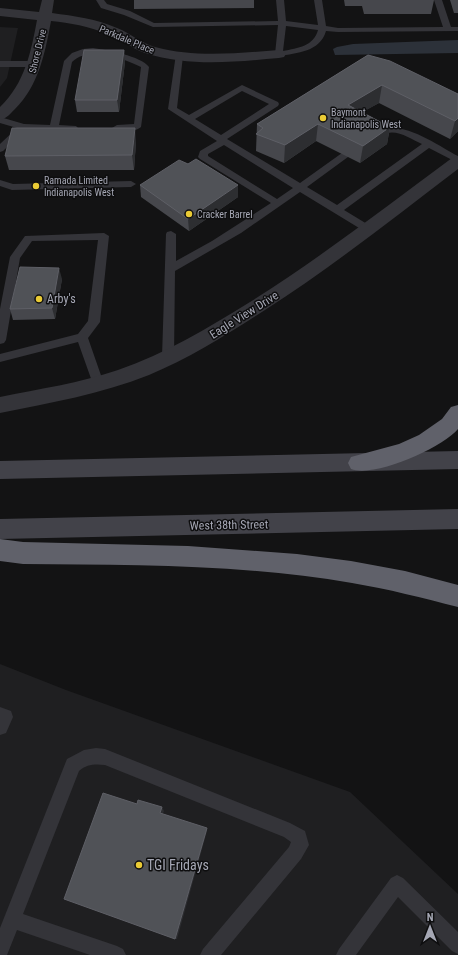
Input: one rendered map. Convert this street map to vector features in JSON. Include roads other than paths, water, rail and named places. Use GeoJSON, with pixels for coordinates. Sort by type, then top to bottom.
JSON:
{"type":"FeatureCollection","features":[{"type":"Feature","properties":{"kind":"highway"},"geometry":{"type":"LineString","coordinates":[[359,463],[390,456],[419,446],[437,435],[454,420],[458,413]]}},
{"type":"Feature","properties":{"kind":"highway"},"geometry":{"type":"LineString","coordinates":[[0,550],[23,553],[197,556],[290,563],[384,578],[458,596]]}},
{"type":"Feature","properties":{"kind":"main road"},"geometry":{"type":"LineString","coordinates":[[0,470],[458,460]]}},
{"type":"Feature","properties":{"kind":"main road","name":"West 38th Street"},"geometry":{"type":"LineString","coordinates":[[0,529],[458,519]]}},
{"type":"Feature","properties":{"kind":"street","name":"Shore Drive"},"geometry":{"type":"LineString","coordinates":[[0,115],[23,92],[36,64],[48,0]]}},
{"type":"Feature","properties":{"kind":"street","name":"Parkdale Place"},"geometry":{"type":"LineString","coordinates":[[0,12],[68,19],[92,24],[114,32],[135,44],[146,48],[200,60],[216,60],[279,54]]}},
{"type":"Feature","properties":{"kind":"street","name":"Eagle View Drive"},"geometry":{"type":"LineString","coordinates":[[0,405],[98,384],[137,372],[202,341],[279,293],[368,229],[458,161]]}},
{"type":"Feature","properties":{"kind":"lane"},"geometry":{"type":"LineString","coordinates":[[100,0],[104,6],[127,13],[153,25],[282,23],[338,30],[458,30]]}},
{"type":"Feature","properties":{"kind":"lane"},"geometry":{"type":"LineString","coordinates":[[280,0],[282,23],[279,54],[302,50],[313,45],[319,39],[322,29],[318,0]]}},
{"type":"Feature","properties":{"kind":"lane"},"geometry":{"type":"LineString","coordinates":[[438,0],[448,30]]}},
{"type":"Feature","properties":{"kind":"lane"},"geometry":{"type":"LineString","coordinates":[[54,128],[68,61],[71,56],[76,53],[100,51],[143,65],[145,67],[138,126],[134,128],[105,128]]}},
{"type":"Feature","properties":{"kind":"lane"},"geometry":{"type":"LineString","coordinates":[[179,56],[172,109],[368,229]]}},
{"type":"Feature","properties":{"kind":"lane"},"geometry":{"type":"LineString","coordinates":[[0,64],[36,64]]}},
{"type":"Feature","properties":{"kind":"lane"},"geometry":{"type":"LineString","coordinates":[[189,119],[242,88],[274,104],[204,153],[203,157],[277,203]]}},
{"type":"Feature","properties":{"kind":"lane"},"geometry":{"type":"LineString","coordinates":[[0,120],[23,127],[83,128]]}},
{"type":"Feature","properties":{"kind":"lane"},"geometry":{"type":"LineString","coordinates":[[0,149],[23,127]]}},
{"type":"Feature","properties":{"kind":"lane"},"geometry":{"type":"LineString","coordinates":[[373,137],[384,130],[399,130],[458,161]]}},
{"type":"Feature","properties":{"kind":"lane"},"geometry":{"type":"LineString","coordinates":[[337,210],[428,144]]}},
{"type":"Feature","properties":{"kind":"lane"},"geometry":{"type":"LineString","coordinates":[[170,269],[198,255],[277,203],[345,155]]}},
{"type":"Feature","properties":{"kind":"lane"},"geometry":{"type":"LineString","coordinates":[[0,184],[12,186],[131,184]]}},
{"type":"Feature","properties":{"kind":"lane"},"geometry":{"type":"LineString","coordinates":[[168,357],[171,234]]}},
{"type":"Feature","properties":{"kind":"lane"},"geometry":{"type":"LineString","coordinates":[[0,340],[15,257],[29,238],[104,236],[94,322],[82,337],[0,358]]}},
{"type":"Feature","properties":{"kind":"lane"},"geometry":{"type":"LineString","coordinates":[[82,337],[98,384]]}},
{"type":"Feature","properties":{"kind":"lane"},"geometry":{"type":"LineString","coordinates":[[0,715],[5,717],[0,727]]}},
{"type":"Feature","properties":{"kind":"lane"},"geometry":{"type":"LineString","coordinates":[[0,951],[73,765],[82,758],[92,755],[105,756],[290,831],[299,837],[300,845],[295,853],[209,955]]}},
{"type":"Feature","properties":{"kind":"lane"},"geometry":{"type":"LineString","coordinates":[[345,955],[397,884],[458,945]]}},
{"type":"Feature","properties":{"kind":"lane"},"geometry":{"type":"LineString","coordinates":[[13,920],[117,955]]}},
{"type":"Feature","properties":{"kind":"place","name":"Baymont Indianapolis West"},"geometry":{"type":"Point","coordinates":[323,118]}},
{"type":"Feature","properties":{"kind":"place","name":"Ramada Limited Indianapolis West"},"geometry":{"type":"Point","coordinates":[36,186]}},
{"type":"Feature","properties":{"kind":"place","name":"Cracker Barrel"},"geometry":{"type":"Point","coordinates":[189,214]}},
{"type":"Feature","properties":{"kind":"place","name":"Arby's"},"geometry":{"type":"Point","coordinates":[39,299]}},
{"type":"Feature","properties":{"kind":"place","name":"TGI Fridays"},"geometry":{"type":"Point","coordinates":[139,865]}}]}
